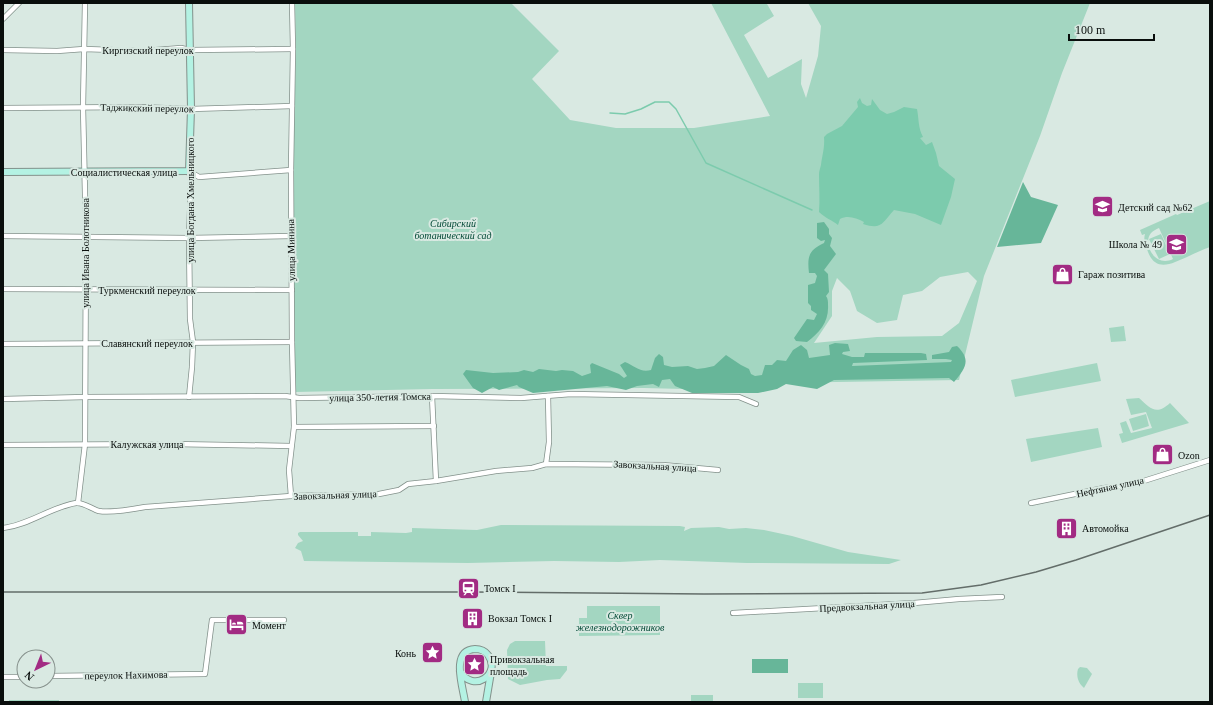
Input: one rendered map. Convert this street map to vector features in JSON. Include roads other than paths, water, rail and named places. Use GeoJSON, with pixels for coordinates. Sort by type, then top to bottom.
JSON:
{"type":"FeatureCollection","features":[{"type":"Feature","properties":{"kind":"street"},"geometry":{"type":"LineString","coordinates":[[3,19],[19,3]]}},
{"type":"Feature","properties":{"kind":"street","name":"улица Ивана Болотникова"},"geometry":{"type":"LineString","coordinates":[[78,503],[85,444],[86,397],[86,237],[83,107],[85,3]]}},
{"type":"Feature","properties":{"kind":"street","name":"улица Богдана Хмельницкого"},"geometry":{"type":"LineString","coordinates":[[189,3],[191,109],[189,238],[190,319],[193,342],[189,397]]}},
{"type":"Feature","properties":{"kind":"street","name":"улица Минина"},"geometry":{"type":"LineString","coordinates":[[291,496],[289,470],[294,427],[291,236],[292,3]]}},
{"type":"Feature","properties":{"kind":"street","name":"Киргизский переулок"},"geometry":{"type":"LineString","coordinates":[[3,50],[57,51],[84,49],[142,50],[182,48],[190,50],[293,49]]}},
{"type":"Feature","properties":{"kind":"street","name":"Таджикский переулок"},"geometry":{"type":"LineString","coordinates":[[3,108],[83,107],[191,109],[292,106]]}},
{"type":"Feature","properties":{"kind":"street","name":"Социалистическая улица"},"geometry":{"type":"LineString","coordinates":[[3,172],[189,172],[199,177],[291,170]]}},
{"type":"Feature","properties":{"kind":"street"},"geometry":{"type":"LineString","coordinates":[[3,236],[189,238],[291,236]]}},
{"type":"Feature","properties":{"kind":"street","name":"Туркменский переулок"},"geometry":{"type":"LineString","coordinates":[[3,289],[292,290]]}},
{"type":"Feature","properties":{"kind":"street","name":"Славянский переулок"},"geometry":{"type":"LineString","coordinates":[[3,344],[292,342]]}},
{"type":"Feature","properties":{"kind":"street","name":"улица 350-летия Томска"},"geometry":{"type":"LineString","coordinates":[[3,399],[285,396],[432,396],[521,398],[571,394],[739,397],[756,404]]}},
{"type":"Feature","properties":{"kind":"street"},"geometry":{"type":"LineString","coordinates":[[432,396],[436,481]]}},
{"type":"Feature","properties":{"kind":"street"},"geometry":{"type":"LineString","coordinates":[[546,464],[549,442],[548,396]]}},
{"type":"Feature","properties":{"kind":"street"},"geometry":{"type":"LineString","coordinates":[[294,427],[434,426]]}},
{"type":"Feature","properties":{"kind":"street","name":"Калужская улица"},"geometry":{"type":"LineString","coordinates":[[3,445],[173,444],[291,446]]}},
{"type":"Feature","properties":{"kind":"street","name":"Нефтяная улица"},"geometry":{"type":"LineString","coordinates":[[1031,503],[1104,488],[1131,485],[1210,460]]}},
{"type":"Feature","properties":{"kind":"street","name":"Завокзальная улица"},"geometry":{"type":"LineString","coordinates":[[78,503],[100,511],[131,510],[146,507],[291,496],[380,494],[399,490],[408,484],[496,471],[532,468],[546,464],[663,465],[718,470]]}},
{"type":"Feature","properties":{"kind":"street"},"geometry":{"type":"LineString","coordinates":[[3,528],[18,524],[59,508],[78,503]]}},
{"type":"Feature","properties":{"kind":"street","name":"Предвокзальная улица"},"geometry":{"type":"LineString","coordinates":[[733,613],[1002,597]]}},
{"type":"Feature","properties":{"kind":"street","name":"переулок Нахимова"},"geometry":{"type":"LineString","coordinates":[[56,676],[205,674],[212,620],[284,620]]}},
{"type":"Feature","properties":{"kind":"street"},"geometry":{"type":"LineString","coordinates":[[465,702],[460,662],[462,656],[466,652],[473,649],[481,650],[488,655],[492,662],[486,702]]}},
{"type":"Feature","properties":{"kind":"street"},"geometry":{"type":"LineString","coordinates":[[460,671],[465,678],[476,681],[484,679],[491,670]]}},
{"type":"Feature","properties":{"kind":"street"},"geometry":{"type":"LineString","coordinates":[[3,677],[16,677]]}},
{"type":"Feature","properties":{"kind":"waterway"},"geometry":{"type":"LineString","coordinates":[[610,113],[625,114],[641,109],[655,102],[669,102],[676,109],[706,163],[812,210]]}},
{"type":"Feature","properties":{"kind":"railway"},"geometry":{"type":"LineString","coordinates":[[3,592],[469,592],[704,594],[922,593],[981,585],[1036,572],[1210,515]]}},
{"type":"Feature","properties":{"kind":"place","name":"Детский сад №62"},"geometry":{"type":"Point","coordinates":[1103,207]}},
{"type":"Feature","properties":{"kind":"place","name":"Школа № 49"},"geometry":{"type":"Point","coordinates":[1177,244]}},
{"type":"Feature","properties":{"kind":"place","name":"Гараж позитива"},"geometry":{"type":"Point","coordinates":[1063,274]}},
{"type":"Feature","properties":{"kind":"place","name":"Ozon"},"geometry":{"type":"Point","coordinates":[1162,455]}},
{"type":"Feature","properties":{"kind":"place","name":"Автомойка"},"geometry":{"type":"Point","coordinates":[1066,528]}},
{"type":"Feature","properties":{"kind":"place","name":"Томск I"},"geometry":{"type":"Point","coordinates":[468,588]}},
{"type":"Feature","properties":{"kind":"place","name":"Вокзал Томск I"},"geometry":{"type":"Point","coordinates":[472,618]}},
{"type":"Feature","properties":{"kind":"place","name":"Момент"},"geometry":{"type":"Point","coordinates":[237,625]}},
{"type":"Feature","properties":{"kind":"place","name":"Конь"},"geometry":{"type":"Point","coordinates":[432,653]}},
{"type":"Feature","properties":{"kind":"place","name":"Привокзальная площадь"},"geometry":{"type":"Point","coordinates":[475,665]}},
{"type":"Feature","properties":{"kind":"park label","name":"Сибирский ботанический сад"},"geometry":{"type":"Point","coordinates":[453,228]}},
{"type":"Feature","properties":{"kind":"park label","name":"Сквер железнодорожников"},"geometry":{"type":"Point","coordinates":[620,620]}}]}
